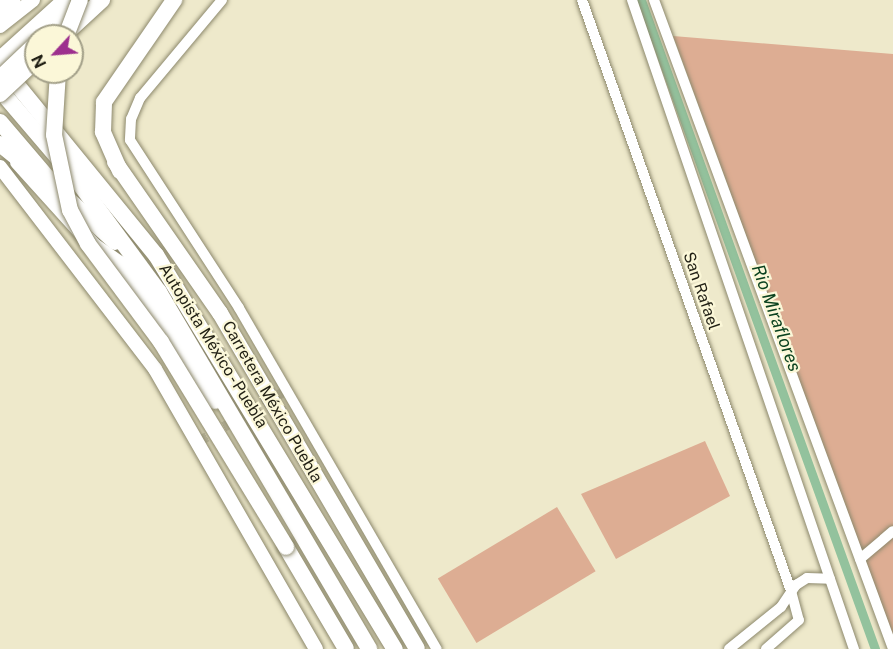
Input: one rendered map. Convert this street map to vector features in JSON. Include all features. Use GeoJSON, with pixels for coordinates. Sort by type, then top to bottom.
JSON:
{"type":"FeatureCollection","features":[{"type":"Feature","properties":{"kind":"highway"},"geometry":{"type":"LineString","coordinates":[[61,24],[80,0]]}},
{"type":"Feature","properties":{"kind":"highway"},"geometry":{"type":"LineString","coordinates":[[63,24],[86,0]]}},
{"type":"Feature","properties":{"kind":"highway"},"geometry":{"type":"LineString","coordinates":[[69,24],[102,0]]}},
{"type":"Feature","properties":{"kind":"highway"},"geometry":{"type":"LineString","coordinates":[[174,0],[106,95],[101,122],[115,162],[204,327]]}},
{"type":"Feature","properties":{"kind":"highway"},"geometry":{"type":"LineString","coordinates":[[0,10],[24,2]]}},
{"type":"Feature","properties":{"kind":"highway"},"geometry":{"type":"LineString","coordinates":[[0,78],[24,59]]}},
{"type":"Feature","properties":{"kind":"highway","name":"Autopista México - Puebla"},"geometry":{"type":"LineString","coordinates":[[0,64],[124,209],[204,327],[395,649]]}},
{"type":"Feature","properties":{"kind":"highway"},"geometry":{"type":"LineString","coordinates":[[0,92],[24,71]]}},
{"type":"Feature","properties":{"kind":"highway"},"geometry":{"type":"LineString","coordinates":[[57,84],[54,135],[70,210],[88,244],[161,342],[346,649]]}},
{"type":"Feature","properties":{"kind":"highway","name":"Autopista México - Puebla"},"geometry":{"type":"LineString","coordinates":[[0,92],[134,257],[190,344],[369,649]]}},
{"type":"Feature","properties":{"kind":"highway"},"geometry":{"type":"LineString","coordinates":[[0,122],[44,172],[134,257]]}},
{"type":"Feature","properties":{"kind":"highway"},"geometry":{"type":"LineString","coordinates":[[0,144],[94,246],[242,434]]}},
{"type":"Feature","properties":{"kind":"highway"},"geometry":{"type":"LineString","coordinates":[[18,162],[44,172]]}},
{"type":"Feature","properties":{"kind":"highway","name":"Carretera México Puebla"},"geometry":{"type":"LineString","coordinates":[[115,162],[209,296],[417,649]]}},
{"type":"Feature","properties":{"kind":"highway"},"geometry":{"type":"LineString","coordinates":[[124,209],[159,241],[209,296]]}},
{"type":"Feature","properties":{"kind":"highway"},"geometry":{"type":"LineString","coordinates":[[94,246],[120,264],[153,310],[190,344]]}},
{"type":"Feature","properties":{"kind":"main road"},"geometry":{"type":"LineString","coordinates":[[0,26],[24,2]]}},
{"type":"Feature","properties":{"kind":"main road"},"geometry":{"type":"LineString","coordinates":[[0,58],[59,4]]}},
{"type":"Feature","properties":{"kind":"main road"},"geometry":{"type":"LineString","coordinates":[[0,167],[155,369],[316,649]]}},
{"type":"Feature","properties":{"kind":"street"},"geometry":{"type":"LineString","coordinates":[[222,0],[141,98],[131,119],[130,140],[239,308],[437,649]]}},
{"type":"Feature","properties":{"kind":"street","name":"San Rafael"},"geometry":{"type":"LineString","coordinates":[[582,0],[791,591],[799,620],[766,649]]}},
{"type":"Feature","properties":{"kind":"street"},"geometry":{"type":"LineString","coordinates":[[632,0],[854,649]]}},
{"type":"Feature","properties":{"kind":"street"},"geometry":{"type":"LineString","coordinates":[[654,0],[893,649]]}},
{"type":"Feature","properties":{"kind":"street"},"geometry":{"type":"LineString","coordinates":[[860,559],[893,531]]}},
{"type":"Feature","properties":{"kind":"street"},"geometry":{"type":"LineString","coordinates":[[729,649],[781,607],[791,591],[807,578],[830,579]]}},
{"type":"Feature","properties":{"kind":"shaded area"},"geometry":{"type":"Polygon","coordinates":[[[673,36],[893,54],[893,637],[673,36]]]}},
{"type":"Feature","properties":{"kind":"shaded area"},"geometry":{"type":"Polygon","coordinates":[[[705,441],[730,496],[616,559],[581,494],[705,441]]]}},
{"type":"Feature","properties":{"kind":"shaded area"},"geometry":{"type":"Polygon","coordinates":[[[557,507],[596,571],[476,643],[438,579],[557,507]]]}},
{"type":"Feature","properties":{"kind":"waterway","name":"Rio Miraflores"},"geometry":{"type":"LineString","coordinates":[[641,0],[875,649]]}},
{"type":"Feature","properties":{"kind":"tunnel"},"geometry":{"type":"LineString","coordinates":[[198,442],[287,390]]}}]}
